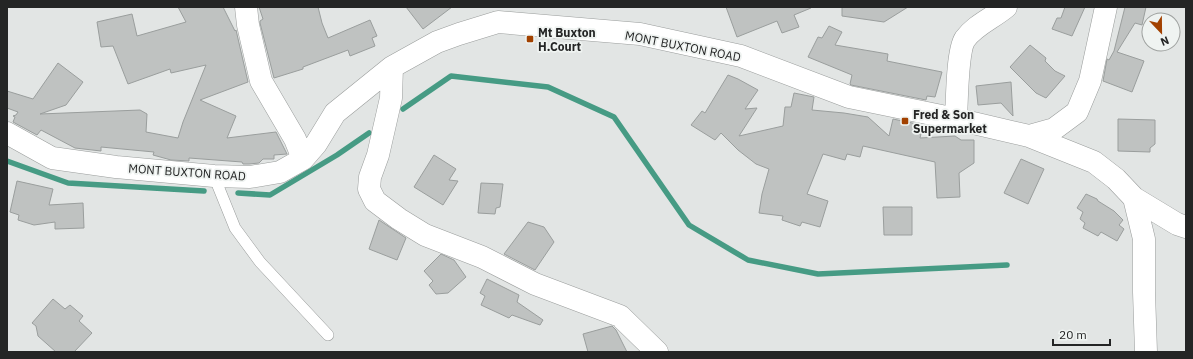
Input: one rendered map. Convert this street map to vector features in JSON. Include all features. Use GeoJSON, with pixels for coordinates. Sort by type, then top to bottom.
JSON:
{"type":"FeatureCollection","features":[{"type":"Feature","properties":{"kind":"street"},"geometry":{"type":"LineString","coordinates":[[246,7],[248,25],[261,81],[295,139],[303,159]]}},
{"type":"Feature","properties":{"kind":"street"},"geometry":{"type":"LineString","coordinates":[[956,119],[960,55],[965,40],[977,27],[997,15],[1006,7]]}},
{"type":"Feature","properties":{"kind":"street","name":"MONT BUXTON ROAD"},"geometry":{"type":"LineString","coordinates":[[7,133],[52,158],[116,167],[214,176],[250,177],[280,172],[303,159],[316,144],[335,114],[392,67],[437,42],[498,22],[633,34],[741,56],[849,97],[1029,136],[1054,129],[1076,112],[1090,81],[1106,7]]}},
{"type":"Feature","properties":{"kind":"street"},"geometry":{"type":"LineString","coordinates":[[392,67],[392,98],[378,155],[370,177],[369,189],[376,201],[399,219],[425,235],[482,257],[535,284],[620,316],[657,352]]}},
{"type":"Feature","properties":{"kind":"street"},"geometry":{"type":"LineString","coordinates":[[1029,136],[1094,162],[1116,179],[1134,198],[1177,224],[1186,227]]}},
{"type":"Feature","properties":{"kind":"street"},"geometry":{"type":"LineString","coordinates":[[1134,198],[1144,239],[1146,352]]}},
{"type":"Feature","properties":{"kind":"lane"},"geometry":{"type":"LineString","coordinates":[[214,176],[235,228],[256,257],[328,335]]}},
{"type":"Feature","properties":{"kind":"building"},"geometry":{"type":"Polygon","coordinates":[[[178,7],[223,7],[235,31],[236,30],[248,82],[200,100],[236,116],[227,138],[276,132],[287,154],[274,155],[274,159],[263,159],[259,163],[249,164],[243,164],[242,162],[189,158],[189,161],[171,160],[153,155],[154,152],[101,147],[101,151],[75,148],[41,130],[37,135],[13,122],[15,117],[13,116],[18,112],[7,108],[7,91],[33,99],[58,63],[83,82],[66,105],[40,114],[140,110],[147,114],[146,132],[178,138],[206,65],[171,73],[170,69],[128,84],[113,46],[101,47],[97,22],[132,14],[137,36],[186,22],[178,7]]]}},
{"type":"Feature","properties":{"kind":"building"},"geometry":{"type":"Polygon","coordinates":[[[259,7],[318,7],[328,38],[370,20],[377,36],[372,38],[375,46],[350,56],[348,50],[303,67],[303,69],[274,78],[260,23],[263,19],[259,7]]]}},
{"type":"Feature","properties":{"kind":"building"},"geometry":{"type":"Polygon","coordinates":[[[406,7],[452,7],[423,29],[406,7]]]}},
{"type":"Feature","properties":{"kind":"building"},"geometry":{"type":"Polygon","coordinates":[[[726,7],[811,8],[794,15],[799,27],[782,33],[777,21],[737,37],[726,7]]]}},
{"type":"Feature","properties":{"kind":"building"},"geometry":{"type":"Polygon","coordinates":[[[842,7],[908,7],[884,22],[842,16],[842,7]]]}},
{"type":"Feature","properties":{"kind":"building"},"geometry":{"type":"Polygon","coordinates":[[[1065,7],[1085,7],[1072,36],[1052,29],[1057,18],[1061,18],[1065,7]]]}},
{"type":"Feature","properties":{"kind":"building"},"geometry":{"type":"Polygon","coordinates":[[[1125,7],[1146,7],[1145,12],[1141,12],[1141,25],[1135,23],[1117,52],[1144,61],[1132,92],[1103,81],[1107,59],[1109,60],[1114,51],[1125,7]]]}},
{"type":"Feature","properties":{"kind":"building"},"geometry":{"type":"Polygon","coordinates":[[[829,26],[842,32],[835,45],[888,54],[887,61],[942,72],[935,97],[927,96],[926,100],[851,85],[852,75],[808,57],[818,37],[822,38],[829,26]]]}},
{"type":"Feature","properties":{"kind":"building"},"geometry":{"type":"Polygon","coordinates":[[[1030,45],[1046,58],[1045,61],[1055,71],[1065,76],[1046,98],[1036,93],[1010,67],[1030,45]]]}},
{"type":"Feature","properties":{"kind":"building"},"geometry":{"type":"Polygon","coordinates":[[[728,75],[758,90],[745,109],[757,108],[739,136],[783,126],[785,107],[791,107],[794,93],[814,97],[812,110],[868,117],[889,136],[893,119],[917,124],[916,133],[921,134],[920,138],[955,136],[961,140],[974,140],[974,163],[959,173],[960,197],[937,198],[935,162],[863,146],[860,157],[847,154],[845,160],[823,154],[807,194],[828,201],[820,227],[802,222],[800,226],[782,220],[783,216],[759,213],[762,194],[769,169],[756,164],[738,150],[721,133],[715,140],[691,125],[702,111],[705,113],[728,75]]]}},
{"type":"Feature","properties":{"kind":"building"},"geometry":{"type":"Polygon","coordinates":[[[1011,82],[1013,116],[1001,103],[978,105],[976,86],[1011,82]]]}},
{"type":"Feature","properties":{"kind":"building"},"geometry":{"type":"Polygon","coordinates":[[[1118,119],[1155,120],[1155,144],[1150,148],[1150,152],[1118,151],[1118,119]]]}},
{"type":"Feature","properties":{"kind":"building"},"geometry":{"type":"Polygon","coordinates":[[[434,155],[456,169],[449,180],[458,181],[443,205],[414,187],[434,155]]]}},
{"type":"Feature","properties":{"kind":"building"},"geometry":{"type":"Polygon","coordinates":[[[1021,159],[1044,169],[1028,204],[1004,193],[1021,159]]]}},
{"type":"Feature","properties":{"kind":"building"},"geometry":{"type":"Polygon","coordinates":[[[17,181],[53,189],[49,205],[83,203],[84,228],[55,229],[55,222],[34,225],[18,220],[19,215],[10,212],[17,181]]]}},
{"type":"Feature","properties":{"kind":"building"},"geometry":{"type":"Polygon","coordinates":[[[481,183],[503,184],[500,207],[496,208],[495,214],[478,213],[481,183]]]}},
{"type":"Feature","properties":{"kind":"building"},"geometry":{"type":"Polygon","coordinates":[[[1086,194],[1097,199],[1114,211],[1123,220],[1119,225],[1124,229],[1117,241],[1101,232],[1098,236],[1083,228],[1085,223],[1080,219],[1083,212],[1077,208],[1086,194]]]}},
{"type":"Feature","properties":{"kind":"building"},"geometry":{"type":"Polygon","coordinates":[[[883,207],[912,207],[912,235],[884,235],[883,207]]]}},
{"type":"Feature","properties":{"kind":"building"},"geometry":{"type":"Polygon","coordinates":[[[379,220],[406,238],[397,260],[369,249],[379,220]]]}},
{"type":"Feature","properties":{"kind":"building"},"geometry":{"type":"Polygon","coordinates":[[[528,222],[544,227],[554,242],[535,270],[504,254],[528,222]]]}},
{"type":"Feature","properties":{"kind":"building"},"geometry":{"type":"Polygon","coordinates":[[[441,254],[454,260],[466,277],[448,293],[436,294],[429,285],[433,281],[424,271],[441,254]]]}},
{"type":"Feature","properties":{"kind":"building"},"geometry":{"type":"Polygon","coordinates":[[[487,279],[519,295],[517,302],[543,320],[540,325],[512,315],[509,318],[481,305],[485,296],[480,293],[487,279]]]}},
{"type":"Feature","properties":{"kind":"building"},"geometry":{"type":"Polygon","coordinates":[[[53,299],[65,309],[70,305],[83,316],[79,321],[92,333],[74,352],[56,352],[38,336],[36,326],[32,323],[53,299]]]}},
{"type":"Feature","properties":{"kind":"building"},"geometry":{"type":"Polygon","coordinates":[[[612,326],[616,330],[627,352],[588,352],[583,334],[612,326]]]}},
{"type":"Feature","properties":{"kind":"waterway"},"geometry":{"type":"LineString","coordinates":[[403,109],[451,76],[548,87],[614,117],[689,225],[748,260],[818,274],[1007,265]]}},
{"type":"Feature","properties":{"kind":"waterway"},"geometry":{"type":"LineString","coordinates":[[238,193],[270,195],[337,155],[369,133]]}},
{"type":"Feature","properties":{"kind":"waterway"},"geometry":{"type":"LineString","coordinates":[[7,161],[68,183],[204,191]]}},
{"type":"Feature","properties":{"kind":"place","name":"Mt Buxton H.Court"},"geometry":{"type":"Point","coordinates":[530,39]}},
{"type":"Feature","properties":{"kind":"place","name":"Fred & Son Supermarket"},"geometry":{"type":"Point","coordinates":[905,121]}}]}
